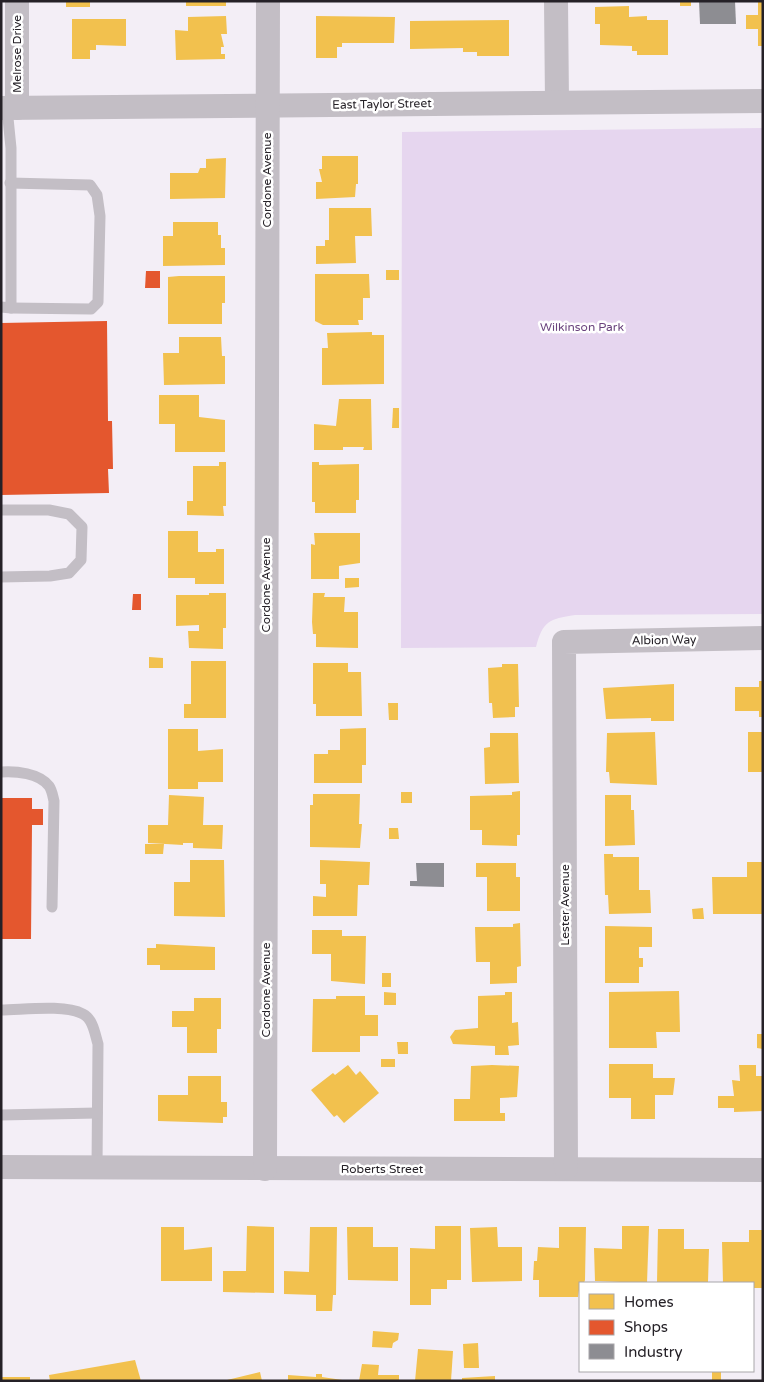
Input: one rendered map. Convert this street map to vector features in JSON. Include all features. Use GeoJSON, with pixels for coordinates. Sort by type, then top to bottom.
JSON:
{"type":"FeatureCollection","features":[{"type":"Feature","properties":{"kind":"street","name":"Melrose Drive"},"geometry":{"type":"LineString","coordinates":[[8,108],[17,1]]}},
{"type":"Feature","properties":{"kind":"street","name":"Cordone Avenue"},"geometry":{"type":"LineString","coordinates":[[265,1168],[268,1]]}},
{"type":"Feature","properties":{"kind":"street"},"geometry":{"type":"LineString","coordinates":[[556,1],[557,102]]}},
{"type":"Feature","properties":{"kind":"street","name":"East Taylor Street"},"geometry":{"type":"LineString","coordinates":[[8,108],[763,101]]}},
{"type":"Feature","properties":{"kind":"street","name":"Albion Way"},"geometry":{"type":"LineString","coordinates":[[564,642],[763,638]]}},
{"type":"Feature","properties":{"kind":"street","name":"Lester Avenue"},"geometry":{"type":"LineString","coordinates":[[564,642],[566,1168]]}},
{"type":"Feature","properties":{"kind":"street","name":"Roberts Street"},"geometry":{"type":"LineString","coordinates":[[1,1168],[763,1170]]}},
{"type":"Feature","properties":{"kind":"lane"},"geometry":{"type":"LineString","coordinates":[[8,108],[11,148],[6,308],[91,309],[98,302],[100,216],[97,195],[90,185],[10,183]]}},
{"type":"Feature","properties":{"kind":"lane"},"geometry":{"type":"LineString","coordinates":[[1,510],[49,510],[69,514],[82,527],[81,560],[69,573],[50,576],[1,577]]}},
{"type":"Feature","properties":{"kind":"lane"},"geometry":{"type":"LineString","coordinates":[[1,772],[37,776],[50,786],[54,801],[52,907]]}},
{"type":"Feature","properties":{"kind":"lane"},"geometry":{"type":"LineString","coordinates":[[1,1010],[64,1010],[84,1014],[93,1026],[98,1044],[97,1168]]}},
{"type":"Feature","properties":{"kind":"lane"},"geometry":{"type":"LineString","coordinates":[[1,1115],[97,1113]]}},
{"type":"Feature","properties":{"kind":"green space","name":"Wilkinson Park"},"geometry":{"type":"Polygon","coordinates":[[[763,128],[763,614],[575,615],[559,618],[548,623],[541,632],[536,647],[401,648],[402,132],[763,128]]]}},
{"type":"Feature","properties":{"kind":"building: Homes"},"geometry":{"type":"Polygon","coordinates":[[[66,1],[90,1],[90,7],[66,7],[66,1]]]}},
{"type":"Feature","properties":{"kind":"building: Homes"},"geometry":{"type":"Polygon","coordinates":[[[186,1],[226,1],[226,6],[186,6],[186,1]]]}},
{"type":"Feature","properties":{"kind":"building: Homes"},"geometry":{"type":"Polygon","coordinates":[[[680,1],[691,1],[691,6],[680,6],[680,1]]]}},
{"type":"Feature","properties":{"kind":"building: Homes"},"geometry":{"type":"Polygon","coordinates":[[[758,1],[763,1],[763,46],[758,46],[758,29],[746,29],[746,15],[758,15],[758,1]]]}},
{"type":"Feature","properties":{"kind":"building: Homes"},"geometry":{"type":"Polygon","coordinates":[[[629,6],[629,17],[647,16],[647,20],[668,20],[668,55],[637,55],[637,51],[632,51],[632,46],[600,45],[600,24],[595,24],[595,7],[629,6]]]}},
{"type":"Feature","properties":{"kind":"building: Homes"},"geometry":{"type":"Polygon","coordinates":[[[226,16],[227,34],[221,34],[224,47],[221,47],[221,54],[225,54],[225,59],[176,60],[175,30],[188,31],[188,17],[226,16]]]}},
{"type":"Feature","properties":{"kind":"building: Homes"},"geometry":{"type":"Polygon","coordinates":[[[316,16],[395,17],[394,43],[342,43],[342,47],[337,47],[337,58],[316,58],[316,16]]]}},
{"type":"Feature","properties":{"kind":"building: Homes"},"geometry":{"type":"Polygon","coordinates":[[[72,19],[126,19],[126,46],[96,45],[96,50],[90,50],[90,59],[72,59],[72,19]]]}},
{"type":"Feature","properties":{"kind":"building: Homes"},"geometry":{"type":"Polygon","coordinates":[[[509,20],[509,56],[477,56],[477,52],[463,52],[463,48],[410,49],[410,21],[509,20]]]}},
{"type":"Feature","properties":{"kind":"building: Homes"},"geometry":{"type":"Polygon","coordinates":[[[322,156],[358,156],[358,184],[356,184],[355,197],[316,199],[316,182],[322,182],[319,169],[322,169],[322,156]]]}},
{"type":"Feature","properties":{"kind":"building: Homes"},"geometry":{"type":"Polygon","coordinates":[[[226,158],[225,198],[170,199],[170,173],[198,173],[200,168],[206,168],[206,159],[226,158]]]}},
{"type":"Feature","properties":{"kind":"building: Homes"},"geometry":{"type":"Polygon","coordinates":[[[329,208],[371,208],[372,236],[355,236],[356,263],[316,264],[316,246],[325,246],[325,240],[329,240],[329,208]]]}},
{"type":"Feature","properties":{"kind":"building: Homes"},"geometry":{"type":"Polygon","coordinates":[[[173,222],[218,222],[221,248],[225,248],[225,265],[163,266],[163,236],[173,236],[173,222]]]}},
{"type":"Feature","properties":{"kind":"building: Homes"},"geometry":{"type":"Polygon","coordinates":[[[386,270],[399,270],[399,280],[386,280],[386,270]]]}},
{"type":"Feature","properties":{"kind":"building: Homes"},"geometry":{"type":"Polygon","coordinates":[[[315,274],[369,274],[370,298],[363,298],[363,320],[358,320],[359,325],[323,325],[315,321],[315,274]]]}},
{"type":"Feature","properties":{"kind":"building: Homes"},"geometry":{"type":"Polygon","coordinates":[[[225,276],[225,303],[222,303],[222,324],[168,324],[168,277],[225,276]]]}},
{"type":"Feature","properties":{"kind":"building: Homes"},"geometry":{"type":"Polygon","coordinates":[[[372,332],[372,335],[384,335],[384,384],[322,385],[322,348],[328,348],[327,333],[372,332]]]}},
{"type":"Feature","properties":{"kind":"building: Homes"},"geometry":{"type":"Polygon","coordinates":[[[179,337],[221,337],[222,356],[225,356],[225,384],[164,385],[163,353],[179,353],[179,337]]]}},
{"type":"Feature","properties":{"kind":"building: Homes"},"geometry":{"type":"Polygon","coordinates":[[[159,395],[199,395],[199,417],[225,420],[225,452],[175,452],[175,424],[159,424],[159,395]]]}},
{"type":"Feature","properties":{"kind":"building: Homes"},"geometry":{"type":"Polygon","coordinates":[[[339,399],[371,399],[372,450],[363,450],[364,447],[343,447],[343,450],[314,450],[314,424],[336,426],[339,399]]]}},
{"type":"Feature","properties":{"kind":"building: Homes"},"geometry":{"type":"Polygon","coordinates":[[[393,408],[399,408],[399,428],[392,428],[393,408]]]}},
{"type":"Feature","properties":{"kind":"building: Homes"},"geometry":{"type":"Polygon","coordinates":[[[219,462],[226,462],[226,506],[223,506],[224,516],[187,515],[187,501],[193,501],[193,466],[219,466],[219,462]]]}},
{"type":"Feature","properties":{"kind":"building: Homes"},"geometry":{"type":"Polygon","coordinates":[[[312,462],[319,462],[319,465],[359,464],[359,500],[356,500],[356,513],[315,513],[315,502],[312,502],[312,462]]]}},
{"type":"Feature","properties":{"kind":"building: Homes"},"geometry":{"type":"Polygon","coordinates":[[[168,531],[198,531],[198,552],[216,552],[216,549],[224,549],[224,584],[195,584],[195,578],[168,578],[168,531]]]}},
{"type":"Feature","properties":{"kind":"building: Homes"},"geometry":{"type":"Polygon","coordinates":[[[314,533],[360,533],[360,563],[339,566],[339,579],[311,579],[311,544],[315,545],[314,533]]]}},
{"type":"Feature","properties":{"kind":"building: Homes"},"geometry":{"type":"Polygon","coordinates":[[[345,578],[359,578],[359,587],[345,588],[345,578]]]}},
{"type":"Feature","properties":{"kind":"building: Homes"},"geometry":{"type":"Polygon","coordinates":[[[209,593],[226,593],[226,628],[223,628],[223,649],[189,648],[188,631],[199,631],[199,625],[176,626],[176,595],[209,595],[209,593]]]}},
{"type":"Feature","properties":{"kind":"building: Homes"},"geometry":{"type":"Polygon","coordinates":[[[313,593],[325,593],[324,597],[345,597],[344,612],[358,612],[358,648],[316,647],[316,634],[313,634],[312,622],[313,593]]]}},
{"type":"Feature","properties":{"kind":"building: Homes"},"geometry":{"type":"Polygon","coordinates":[[[149,657],[163,658],[163,668],[149,668],[149,657]]]}},
{"type":"Feature","properties":{"kind":"building: Homes"},"geometry":{"type":"Polygon","coordinates":[[[191,661],[226,661],[226,718],[184,718],[184,704],[191,704],[191,661]]]}},
{"type":"Feature","properties":{"kind":"building: Homes"},"geometry":{"type":"Polygon","coordinates":[[[313,663],[348,663],[348,672],[361,672],[362,716],[316,716],[316,704],[313,704],[313,663]]]}},
{"type":"Feature","properties":{"kind":"building: Homes"},"geometry":{"type":"Polygon","coordinates":[[[502,664],[518,664],[519,707],[515,707],[515,717],[493,718],[492,703],[489,703],[488,668],[502,667],[502,664]]]}},
{"type":"Feature","properties":{"kind":"building: Homes"},"geometry":{"type":"Polygon","coordinates":[[[759,681],[763,681],[763,717],[759,717],[759,711],[735,711],[735,687],[759,687],[759,681]]]}},
{"type":"Feature","properties":{"kind":"building: Homes"},"geometry":{"type":"Polygon","coordinates":[[[674,684],[674,721],[651,721],[651,718],[606,719],[603,688],[674,684]]]}},
{"type":"Feature","properties":{"kind":"building: Homes"},"geometry":{"type":"Polygon","coordinates":[[[388,703],[398,703],[398,720],[389,720],[388,703]]]}},
{"type":"Feature","properties":{"kind":"building: Homes"},"geometry":{"type":"Polygon","coordinates":[[[366,728],[366,765],[362,765],[362,783],[314,783],[314,754],[328,754],[328,750],[340,750],[340,729],[366,728]]]}},
{"type":"Feature","properties":{"kind":"building: Homes"},"geometry":{"type":"Polygon","coordinates":[[[168,729],[198,729],[198,751],[223,749],[223,782],[198,782],[198,789],[168,789],[168,729]]]}},
{"type":"Feature","properties":{"kind":"building: Homes"},"geometry":{"type":"Polygon","coordinates":[[[655,732],[657,785],[610,783],[609,772],[606,772],[607,733],[655,732]]]}},
{"type":"Feature","properties":{"kind":"building: Homes"},"geometry":{"type":"Polygon","coordinates":[[[748,732],[763,732],[763,772],[748,772],[748,732]]]}},
{"type":"Feature","properties":{"kind":"building: Homes"},"geometry":{"type":"Polygon","coordinates":[[[490,733],[518,733],[519,783],[485,784],[484,748],[490,747],[490,733]]]}},
{"type":"Feature","properties":{"kind":"building: Homes"},"geometry":{"type":"Polygon","coordinates":[[[520,791],[520,835],[517,835],[517,846],[482,845],[482,830],[470,830],[470,796],[512,795],[512,792],[520,791]]]}},
{"type":"Feature","properties":{"kind":"building: Homes"},"geometry":{"type":"Polygon","coordinates":[[[401,792],[412,792],[412,803],[401,803],[401,792]]]}},
{"type":"Feature","properties":{"kind":"building: Homes"},"geometry":{"type":"Polygon","coordinates":[[[313,794],[360,794],[359,824],[362,824],[360,848],[310,847],[310,805],[313,805],[313,794]]]}},
{"type":"Feature","properties":{"kind":"building: Homes"},"geometry":{"type":"Polygon","coordinates":[[[169,795],[204,797],[203,825],[223,825],[222,849],[193,848],[193,843],[183,843],[183,845],[148,843],[148,825],[168,825],[169,795]]]}},
{"type":"Feature","properties":{"kind":"building: Homes"},"geometry":{"type":"Polygon","coordinates":[[[605,795],[631,795],[631,810],[634,810],[635,845],[605,846],[605,795]]]}},
{"type":"Feature","properties":{"kind":"building: Homes"},"geometry":{"type":"Polygon","coordinates":[[[389,828],[398,828],[399,839],[389,839],[389,828]]]}},
{"type":"Feature","properties":{"kind":"building: Homes"},"geometry":{"type":"Polygon","coordinates":[[[145,844],[164,844],[163,854],[145,854],[145,844]]]}},
{"type":"Feature","properties":{"kind":"building: Homes"},"geometry":{"type":"Polygon","coordinates":[[[604,854],[613,854],[613,857],[639,857],[639,890],[650,890],[651,913],[609,914],[608,895],[605,895],[604,854]]]}},
{"type":"Feature","properties":{"kind":"building: Homes"},"geometry":{"type":"Polygon","coordinates":[[[190,860],[224,860],[225,917],[174,916],[174,882],[190,882],[190,860]]]}},
{"type":"Feature","properties":{"kind":"building: Homes"},"geometry":{"type":"Polygon","coordinates":[[[320,860],[370,862],[369,885],[358,885],[357,916],[313,916],[313,896],[326,897],[326,884],[320,884],[320,860]]]}},
{"type":"Feature","properties":{"kind":"building: Homes"},"geometry":{"type":"Polygon","coordinates":[[[747,862],[763,862],[763,914],[713,914],[712,877],[747,877],[747,862]]]}},
{"type":"Feature","properties":{"kind":"building: Homes"},"geometry":{"type":"Polygon","coordinates":[[[476,863],[516,863],[516,877],[520,877],[520,911],[487,911],[487,877],[476,877],[476,863]]]}},
{"type":"Feature","properties":{"kind":"building: Homes"},"geometry":{"type":"Polygon","coordinates":[[[703,908],[704,919],[693,919],[692,909],[703,908]]]}},
{"type":"Feature","properties":{"kind":"building: Homes"},"geometry":{"type":"Polygon","coordinates":[[[520,923],[521,966],[517,967],[517,983],[490,984],[490,962],[476,962],[475,927],[513,927],[513,924],[520,923]]]}},
{"type":"Feature","properties":{"kind":"building: Homes"},"geometry":{"type":"Polygon","coordinates":[[[605,926],[652,927],[652,947],[639,947],[639,958],[643,958],[643,967],[639,967],[639,983],[605,983],[605,926]]]}},
{"type":"Feature","properties":{"kind":"building: Homes"},"geometry":{"type":"Polygon","coordinates":[[[312,930],[342,930],[342,936],[366,936],[365,984],[331,981],[331,954],[312,954],[312,930]]]}},
{"type":"Feature","properties":{"kind":"building: Homes"},"geometry":{"type":"Polygon","coordinates":[[[156,944],[215,947],[215,970],[160,970],[160,965],[147,965],[147,948],[156,948],[156,944]]]}},
{"type":"Feature","properties":{"kind":"building: Homes"},"geometry":{"type":"Polygon","coordinates":[[[382,973],[391,973],[391,987],[382,987],[382,973]]]}},
{"type":"Feature","properties":{"kind":"building: Homes"},"geometry":{"type":"Polygon","coordinates":[[[679,991],[680,1032],[656,1032],[657,1048],[609,1048],[609,992],[679,991]]]}},
{"type":"Feature","properties":{"kind":"building: Homes"},"geometry":{"type":"Polygon","coordinates":[[[384,992],[396,993],[396,1005],[384,1005],[384,992]]]}},
{"type":"Feature","properties":{"kind":"building: Homes"},"geometry":{"type":"Polygon","coordinates":[[[505,992],[512,992],[512,1023],[518,1022],[519,1045],[508,1046],[509,1055],[495,1055],[495,1046],[453,1044],[450,1037],[455,1030],[478,1028],[478,996],[505,995],[505,992]]]}},
{"type":"Feature","properties":{"kind":"building: Homes"},"geometry":{"type":"Polygon","coordinates":[[[336,996],[365,996],[365,1015],[378,1015],[378,1036],[360,1036],[360,1052],[312,1052],[313,999],[336,999],[336,996]]]}},
{"type":"Feature","properties":{"kind":"building: Homes"},"geometry":{"type":"Polygon","coordinates":[[[194,998],[221,998],[221,1029],[217,1029],[217,1053],[187,1053],[187,1027],[172,1027],[172,1011],[194,1011],[194,998]]]}},
{"type":"Feature","properties":{"kind":"building: Homes"},"geometry":{"type":"Polygon","coordinates":[[[757,1034],[763,1034],[763,1049],[757,1048],[757,1034]]]}},
{"type":"Feature","properties":{"kind":"building: Homes"},"geometry":{"type":"Polygon","coordinates":[[[397,1042],[408,1042],[408,1054],[398,1054],[397,1042]]]}},
{"type":"Feature","properties":{"kind":"building: Homes"},"geometry":{"type":"Polygon","coordinates":[[[381,1059],[395,1059],[395,1067],[381,1067],[381,1059]]]}},
{"type":"Feature","properties":{"kind":"building: Homes"},"geometry":{"type":"Polygon","coordinates":[[[609,1064],[653,1064],[653,1078],[675,1078],[673,1095],[655,1095],[655,1119],[631,1119],[631,1098],[609,1098],[609,1064]]]}},
{"type":"Feature","properties":{"kind":"building: Homes"},"geometry":{"type":"Polygon","coordinates":[[[348,1065],[356,1075],[360,1071],[379,1093],[344,1123],[337,1115],[334,1117],[311,1090],[333,1073],[335,1075],[348,1065]]]}},
{"type":"Feature","properties":{"kind":"building: Homes"},"geometry":{"type":"Polygon","coordinates":[[[739,1065],[756,1065],[756,1076],[763,1076],[763,1111],[734,1112],[734,1108],[718,1108],[718,1096],[734,1096],[732,1080],[740,1081],[739,1065]]]}},
{"type":"Feature","properties":{"kind":"building: Homes"},"geometry":{"type":"Polygon","coordinates":[[[471,1066],[519,1066],[517,1097],[500,1098],[500,1113],[505,1113],[505,1121],[454,1121],[454,1099],[470,1099],[471,1066]]]}},
{"type":"Feature","properties":{"kind":"building: Homes"},"geometry":{"type":"Polygon","coordinates":[[[188,1076],[221,1076],[221,1102],[227,1102],[227,1117],[223,1117],[223,1123],[158,1121],[158,1095],[188,1095],[188,1076]]]}},
{"type":"Feature","properties":{"kind":"building: Homes"},"geometry":{"type":"Polygon","coordinates":[[[247,1226],[274,1227],[274,1293],[223,1292],[223,1271],[246,1271],[247,1226]]]}},
{"type":"Feature","properties":{"kind":"building: Homes"},"geometry":{"type":"Polygon","coordinates":[[[435,1226],[461,1226],[461,1280],[447,1280],[447,1289],[431,1289],[431,1305],[410,1305],[410,1248],[435,1249],[435,1226]]]}},
{"type":"Feature","properties":{"kind":"building: Homes"},"geometry":{"type":"Polygon","coordinates":[[[622,1226],[649,1226],[647,1282],[595,1281],[594,1248],[622,1249],[622,1226]]]}},
{"type":"Feature","properties":{"kind":"building: Homes"},"geometry":{"type":"Polygon","coordinates":[[[161,1227],[184,1227],[184,1250],[212,1247],[212,1281],[161,1281],[161,1227]]]}},
{"type":"Feature","properties":{"kind":"building: Homes"},"geometry":{"type":"Polygon","coordinates":[[[310,1227],[337,1227],[336,1295],[333,1295],[332,1311],[316,1311],[316,1295],[284,1294],[284,1271],[309,1272],[310,1227]]]}},
{"type":"Feature","properties":{"kind":"building: Homes"},"geometry":{"type":"Polygon","coordinates":[[[347,1227],[373,1227],[373,1247],[398,1247],[398,1281],[348,1280],[347,1227]]]}},
{"type":"Feature","properties":{"kind":"building: Homes"},"geometry":{"type":"Polygon","coordinates":[[[497,1227],[498,1247],[522,1247],[522,1281],[472,1282],[470,1228],[497,1227]]]}},
{"type":"Feature","properties":{"kind":"building: Homes"},"geometry":{"type":"Polygon","coordinates":[[[559,1227],[586,1227],[584,1282],[579,1282],[578,1297],[539,1297],[539,1280],[533,1280],[534,1261],[537,1261],[538,1247],[559,1248],[559,1227]]]}},
{"type":"Feature","properties":{"kind":"building: Homes"},"geometry":{"type":"Polygon","coordinates":[[[658,1229],[684,1229],[684,1249],[709,1249],[708,1282],[657,1282],[658,1229]]]}},
{"type":"Feature","properties":{"kind":"building: Homes"},"geometry":{"type":"Polygon","coordinates":[[[749,1230],[763,1230],[763,1288],[754,1288],[754,1282],[723,1282],[722,1242],[749,1242],[749,1230]]]}},
{"type":"Feature","properties":{"kind":"building: Homes"},"geometry":{"type":"Polygon","coordinates":[[[373,1331],[399,1333],[398,1340],[393,1343],[392,1348],[372,1347],[373,1331]]]}},
{"type":"Feature","properties":{"kind":"building: Homes"},"geometry":{"type":"Polygon","coordinates":[[[478,1343],[479,1368],[464,1368],[463,1344],[478,1343]]]}},
{"type":"Feature","properties":{"kind":"building: Homes"},"geometry":{"type":"Polygon","coordinates":[[[418,1349],[453,1351],[451,1381],[415,1381],[418,1349]]]}},
{"type":"Feature","properties":{"kind":"building: Homes"},"geometry":{"type":"Polygon","coordinates":[[[135,1360],[141,1381],[50,1381],[49,1375],[135,1360]]]}},
{"type":"Feature","properties":{"kind":"building: Homes"},"geometry":{"type":"Polygon","coordinates":[[[362,1364],[379,1365],[378,1375],[399,1375],[399,1381],[359,1381],[362,1364]]]}},
{"type":"Feature","properties":{"kind":"building: Homes"},"geometry":{"type":"Polygon","coordinates":[[[260,1372],[262,1381],[227,1381],[227,1380],[260,1372]]]}},
{"type":"Feature","properties":{"kind":"building: Homes"},"geometry":{"type":"Polygon","coordinates":[[[712,1372],[721,1372],[721,1381],[712,1381],[712,1372]]]}},
{"type":"Feature","properties":{"kind":"building: Homes"},"geometry":{"type":"Polygon","coordinates":[[[316,1374],[322,1374],[322,1377],[349,1381],[288,1381],[288,1375],[316,1377],[316,1374]]]}},
{"type":"Feature","properties":{"kind":"building: Homes"},"geometry":{"type":"Polygon","coordinates":[[[495,1376],[495,1381],[462,1381],[462,1378],[495,1376]]]}},
{"type":"Feature","properties":{"kind":"building: Homes"},"geometry":{"type":"Polygon","coordinates":[[[1,1377],[30,1377],[30,1381],[1,1381],[1,1377]]]}},
{"type":"Feature","properties":{"kind":"building: Shops"},"geometry":{"type":"Polygon","coordinates":[[[146,271],[160,271],[160,288],[145,288],[146,271]]]}},
{"type":"Feature","properties":{"kind":"building: Shops"},"geometry":{"type":"Polygon","coordinates":[[[107,321],[108,421],[112,421],[113,469],[108,469],[109,493],[1,495],[1,323],[107,321]]]}},
{"type":"Feature","properties":{"kind":"building: Shops"},"geometry":{"type":"Polygon","coordinates":[[[133,594],[141,594],[141,610],[132,610],[133,594]]]}},
{"type":"Feature","properties":{"kind":"building: Shops"},"geometry":{"type":"Polygon","coordinates":[[[1,798],[32,798],[32,809],[43,809],[43,825],[32,825],[31,939],[1,939],[1,798]]]}},
{"type":"Feature","properties":{"kind":"building: Industry"},"geometry":{"type":"Polygon","coordinates":[[[699,1],[735,1],[736,24],[700,24],[699,1]]]}},
{"type":"Feature","properties":{"kind":"building: Industry"},"geometry":{"type":"Polygon","coordinates":[[[416,863],[444,863],[444,887],[410,886],[410,881],[417,881],[416,863]]]}}]}
